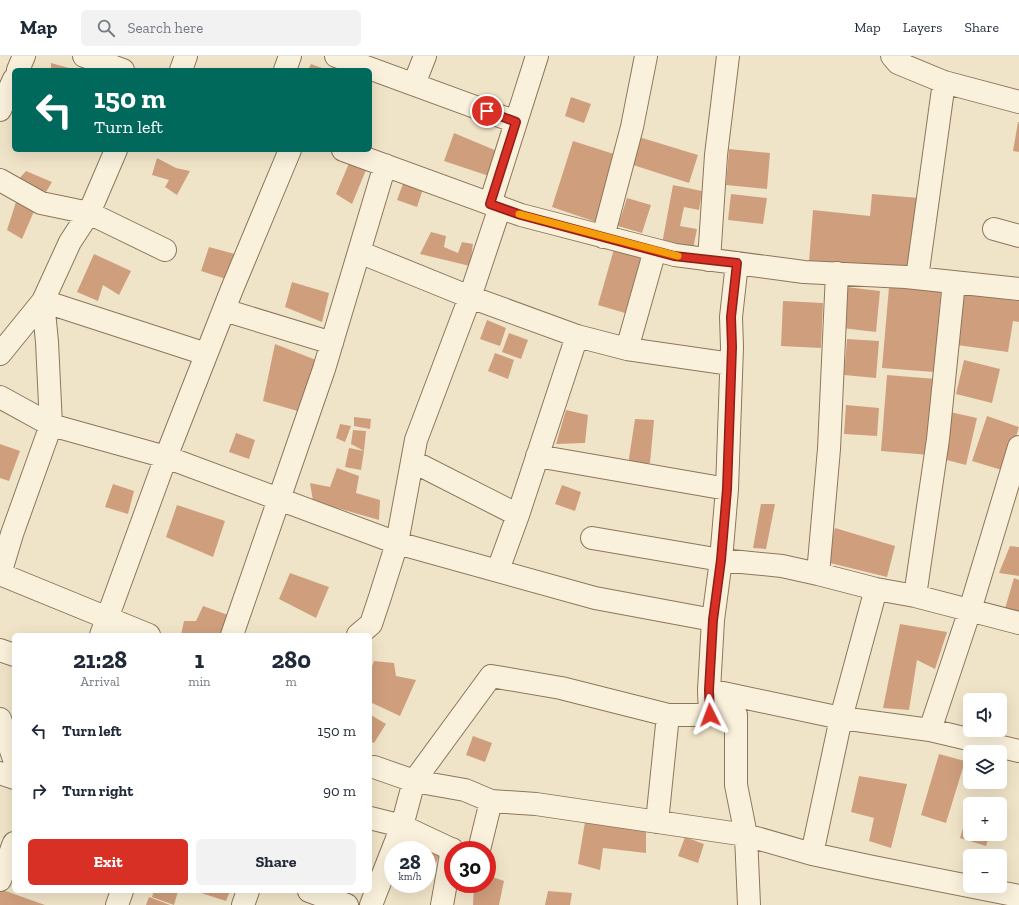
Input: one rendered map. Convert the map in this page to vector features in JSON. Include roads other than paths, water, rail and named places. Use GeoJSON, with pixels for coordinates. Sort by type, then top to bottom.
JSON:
{"type":"FeatureCollection","features":[{"type":"Feature","properties":{"kind":"street"},"geometry":{"type":"LineString","coordinates":[[19,68],[24,56]]}},
{"type":"Feature","properties":{"kind":"street"},"geometry":{"type":"LineString","coordinates":[[182,68],[186,56]]}},
{"type":"Feature","properties":{"kind":"street"},"geometry":{"type":"LineString","coordinates":[[286,68],[290,56]]}},
{"type":"Feature","properties":{"kind":"street"},"geometry":{"type":"LineString","coordinates":[[336,56],[369,68]]}},
{"type":"Feature","properties":{"kind":"street"},"geometry":{"type":"LineString","coordinates":[[414,84],[424,56]]}},
{"type":"Feature","properties":{"kind":"street"},"geometry":{"type":"LineString","coordinates":[[360,633],[371,624],[397,543],[416,440],[470,297],[516,122],[537,56]]}},
{"type":"Feature","properties":{"kind":"street"},"geometry":{"type":"LineString","coordinates":[[603,236],[632,127],[646,56]]}},
{"type":"Feature","properties":{"kind":"street"},"geometry":{"type":"LineString","coordinates":[[709,260],[716,154],[728,56]]}},
{"type":"Feature","properties":{"kind":"street"},"geometry":{"type":"LineString","coordinates":[[892,56],[898,63],[944,82],[1019,102]]}},
{"type":"Feature","properties":{"kind":"street"},"geometry":{"type":"LineString","coordinates":[[94,58],[118,68]]}},
{"type":"Feature","properties":{"kind":"street"},"geometry":{"type":"LineString","coordinates":[[372,69],[516,122]]}},
{"type":"Feature","properties":{"kind":"street"},"geometry":{"type":"LineString","coordinates":[[917,278],[944,82]]}},
{"type":"Feature","properties":{"kind":"street"},"geometry":{"type":"LineString","coordinates":[[0,110],[12,83]]}},
{"type":"Feature","properties":{"kind":"street"},"geometry":{"type":"LineString","coordinates":[[0,354],[43,301],[70,242],[89,213],[115,152]]}},
{"type":"Feature","properties":{"kind":"street"},"geometry":{"type":"LineString","coordinates":[[104,626],[166,456],[206,354],[289,152]]}},
{"type":"Feature","properties":{"kind":"street"},"geometry":{"type":"LineString","coordinates":[[349,152],[521,215],[674,256],[804,272],[917,278],[1019,289]]}},
{"type":"Feature","properties":{"kind":"street"},"geometry":{"type":"LineString","coordinates":[[233,633],[332,343],[385,165]]}},
{"type":"Feature","properties":{"kind":"street"},"geometry":{"type":"LineString","coordinates":[[0,180],[41,202],[89,213],[165,250]]}},
{"type":"Feature","properties":{"kind":"street"},"geometry":{"type":"LineString","coordinates":[[994,229],[1019,236]]}},
{"type":"Feature","properties":{"kind":"street"},"geometry":{"type":"LineString","coordinates":[[627,349],[655,250]]}},
{"type":"Feature","properties":{"kind":"street"},"geometry":{"type":"LineString","coordinates":[[359,252],[470,297],[577,336],[627,349],[732,364]]}},
{"type":"Feature","properties":{"kind":"street"},"geometry":{"type":"LineString","coordinates":[[710,715],[709,690],[713,620],[721,560],[727,489],[732,364],[731,317],[737,263]]}},
{"type":"Feature","properties":{"kind":"street"},"geometry":{"type":"LineString","coordinates":[[818,574],[828,449],[837,273]]}},
{"type":"Feature","properties":{"kind":"street"},"geometry":{"type":"LineString","coordinates":[[915,596],[938,439],[954,282]]}},
{"type":"Feature","properties":{"kind":"street"},"geometry":{"type":"LineString","coordinates":[[43,301],[206,354]]}},
{"type":"Feature","properties":{"kind":"street"},"geometry":{"type":"LineString","coordinates":[[43,301],[51,425],[6,532],[0,574],[104,626],[139,633]]}},
{"type":"Feature","properties":{"kind":"street"},"geometry":{"type":"LineString","coordinates":[[224,310],[332,343]]}},
{"type":"Feature","properties":{"kind":"street"},"geometry":{"type":"LineString","coordinates":[[498,570],[538,456],[577,336]]}},
{"type":"Feature","properties":{"kind":"street"},"geometry":{"type":"LineString","coordinates":[[0,396],[51,425],[166,456],[279,500],[397,543],[595,598],[713,620]]}},
{"type":"Feature","properties":{"kind":"street"},"geometry":{"type":"LineString","coordinates":[[930,730],[970,610],[1019,447]]}},
{"type":"Feature","properties":{"kind":"street"},"geometry":{"type":"LineString","coordinates":[[538,456],[727,489]]}},
{"type":"Feature","properties":{"kind":"street"},"geometry":{"type":"LineString","coordinates":[[412,461],[518,515]]}},
{"type":"Feature","properties":{"kind":"street"},"geometry":{"type":"LineString","coordinates":[[592,538],[721,560],[782,566],[876,589],[915,596],[1019,623]]}},
{"type":"Feature","properties":{"kind":"street"},"geometry":{"type":"LineString","coordinates":[[812,854],[841,718],[876,589]]}},
{"type":"Feature","properties":{"kind":"street"},"geometry":{"type":"LineString","coordinates":[[0,650],[12,655]]}},
{"type":"Feature","properties":{"kind":"street"},"geometry":{"type":"LineString","coordinates":[[371,905],[402,826],[414,781],[491,676],[561,688],[668,715],[736,715],[736,785],[746,835],[749,905]]}},
{"type":"Feature","properties":{"kind":"street"},"geometry":{"type":"LineString","coordinates":[[709,690],[841,718],[930,730],[1019,751]]}},
{"type":"Feature","properties":{"kind":"street"},"geometry":{"type":"LineString","coordinates":[[657,822],[668,715]]}},
{"type":"Feature","properties":{"kind":"street"},"geometry":{"type":"LineString","coordinates":[[0,719],[12,753]]}},
{"type":"Feature","properties":{"kind":"street"},"geometry":{"type":"LineString","coordinates":[[374,767],[414,781],[465,790],[491,801],[536,804],[746,835],[812,854],[1019,896]]}},
{"type":"Feature","properties":{"kind":"street"},"geometry":{"type":"LineString","coordinates":[[0,773],[12,777]]}},
{"type":"Feature","properties":{"kind":"street"},"geometry":{"type":"LineString","coordinates":[[481,841],[491,801]]}},
{"type":"Feature","properties":{"kind":"street"},"geometry":{"type":"LineString","coordinates":[[372,818],[402,826],[444,846]]}},
{"type":"Feature","properties":{"kind":"street"},"geometry":{"type":"LineString","coordinates":[[12,848],[0,880],[12,878]]}},
{"type":"Feature","properties":{"kind":"street"},"geometry":{"type":"LineString","coordinates":[[117,905],[121,893]]}},
{"type":"Feature","properties":{"kind":"street"},"geometry":{"type":"LineString","coordinates":[[243,905],[247,893]]}},
{"type":"Feature","properties":{"kind":"street"},"geometry":{"type":"LineString","coordinates":[[319,893],[347,905]]}},
{"type":"Feature","properties":{"kind":"street"},"geometry":{"type":"LineString","coordinates":[[442,905],[444,893]]}}]}
